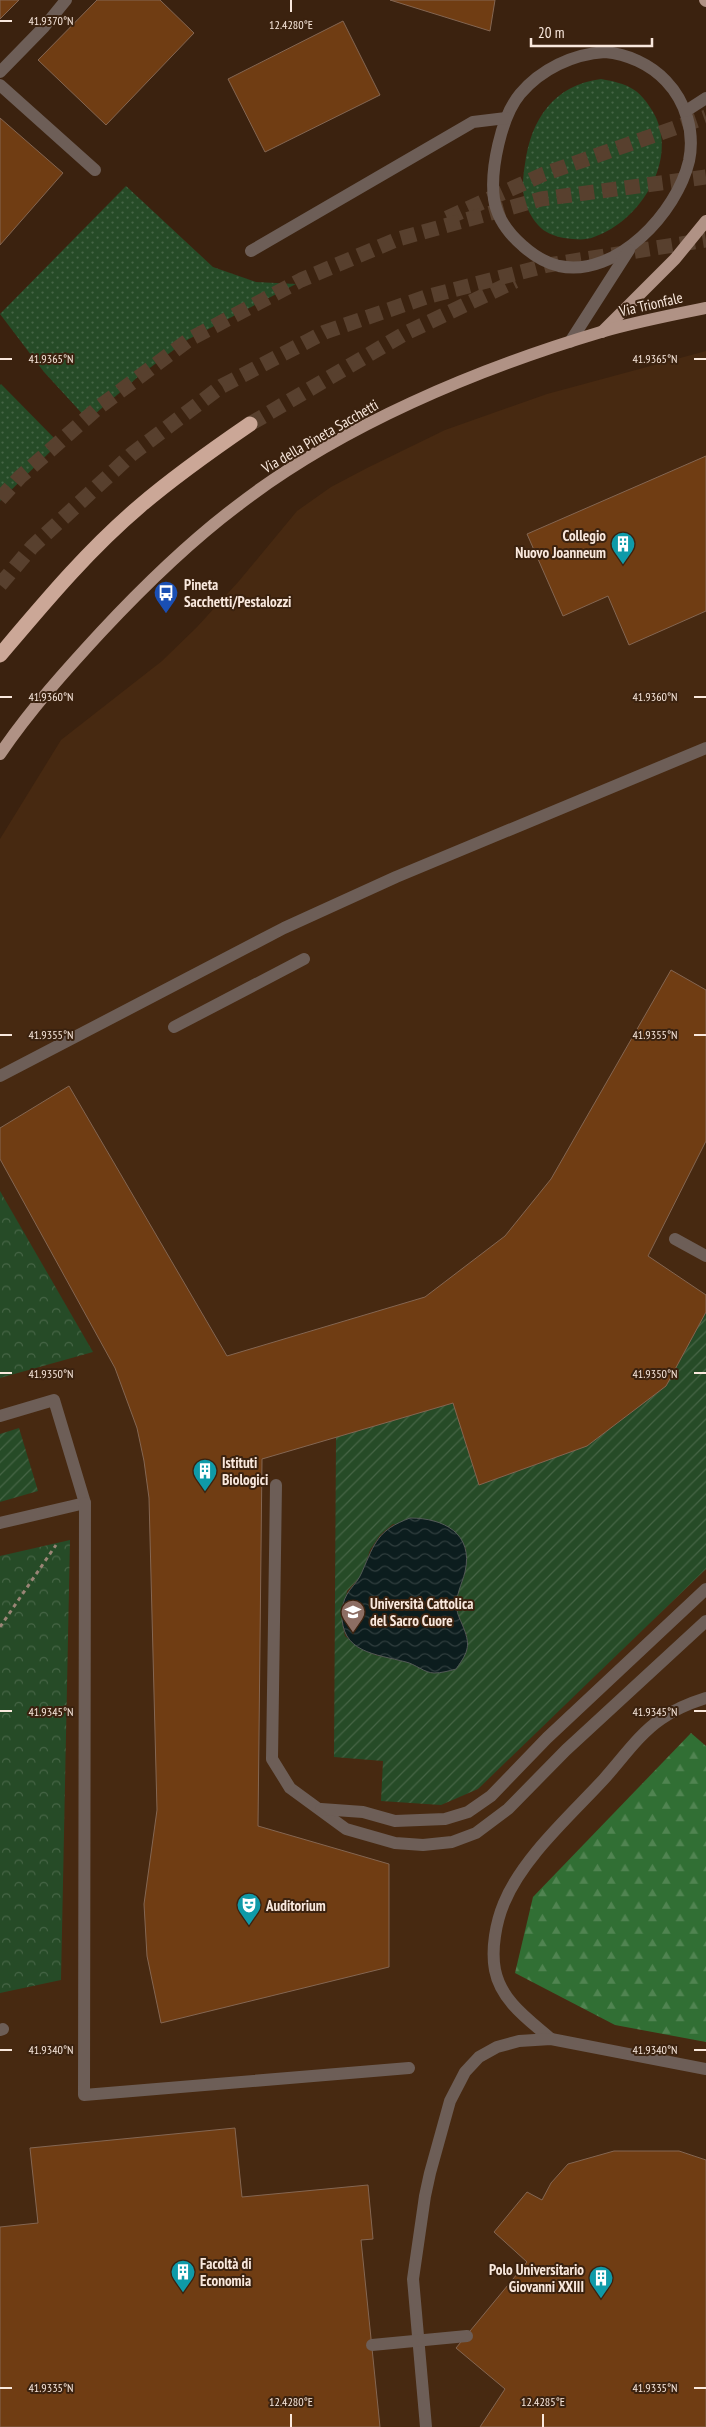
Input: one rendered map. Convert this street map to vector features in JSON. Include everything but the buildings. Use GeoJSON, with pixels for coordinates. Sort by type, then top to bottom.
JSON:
{"type":"FeatureCollection","features":[{"type":"Feature","properties":{"kind":"highway"},"geometry":{"type":"LineString","coordinates":[[0,656],[55,589],[139,506],[193,463],[250,424]]}},
{"type":"Feature","properties":{"kind":"main road","name":"Via della Pineta Sacchetti"},"geometry":{"type":"LineString","coordinates":[[0,754],[44,694],[121,610],[202,534],[255,493],[337,442],[408,405],[528,355],[602,332],[675,259],[706,221]]}},
{"type":"Feature","properties":{"kind":"main road","name":"Via Trionfale"},"geometry":{"type":"LineString","coordinates":[[602,332],[706,308]]}},
{"type":"Feature","properties":{"kind":"street"},"geometry":{"type":"LineString","coordinates":[[0,72],[44,27],[66,0]]}},
{"type":"Feature","properties":{"kind":"street"},"geometry":{"type":"LineString","coordinates":[[570,342],[632,245],[664,212],[674,197],[686,172],[691,141],[686,111],[672,87],[648,66],[623,55],[606,52],[585,54],[552,68],[520,94],[506,118],[497,158],[494,198],[502,221],[514,238],[538,257],[559,266],[569,267],[603,261],[632,245]]}},
{"type":"Feature","properties":{"kind":"street"},"geometry":{"type":"LineString","coordinates":[[0,85],[95,170]]}},
{"type":"Feature","properties":{"kind":"street"},"geometry":{"type":"LineString","coordinates":[[686,111],[706,98]]}},
{"type":"Feature","properties":{"kind":"street"},"geometry":{"type":"LineString","coordinates":[[251,250],[473,122],[506,118]]}},
{"type":"Feature","properties":{"kind":"street"},"geometry":{"type":"LineString","coordinates":[[0,1076],[284,928],[396,878],[706,748]]}},
{"type":"Feature","properties":{"kind":"street"},"geometry":{"type":"LineString","coordinates":[[174,1027],[304,959]]}},
{"type":"Feature","properties":{"kind":"street"},"geometry":{"type":"LineString","coordinates":[[675,1239],[706,1256]]}},
{"type":"Feature","properties":{"kind":"street"},"geometry":{"type":"LineString","coordinates":[[0,1416],[54,1400],[85,1503],[84,2095],[409,2068]]}},
{"type":"Feature","properties":{"kind":"street"},"geometry":{"type":"LineString","coordinates":[[276,1486],[272,1759],[290,1788],[346,1829],[395,1842],[423,1845],[452,1842],[476,1833],[508,1809],[566,1750],[706,1621]]}},
{"type":"Feature","properties":{"kind":"street"},"geometry":{"type":"LineString","coordinates":[[0,1523],[85,1503]]}},
{"type":"Feature","properties":{"kind":"street"},"geometry":{"type":"LineString","coordinates":[[321,1809],[362,1812],[395,1821],[445,1819],[468,1812],[491,1796],[547,1738],[706,1589]]}},
{"type":"Feature","properties":{"kind":"street"},"geometry":{"type":"LineString","coordinates":[[551,2039],[506,1996],[499,1982],[494,1954],[499,1918],[504,1903],[534,1856],[643,1736],[666,1716],[690,1703],[706,1698]]}},
{"type":"Feature","properties":{"kind":"street"},"geometry":{"type":"LineString","coordinates":[[426,2427],[413,2280],[425,2196],[450,2101],[465,2072],[487,2052],[506,2043],[551,2039],[706,2069]]}},
{"type":"Feature","properties":{"kind":"street"},"geometry":{"type":"LineString","coordinates":[[372,2345],[467,2336]]}},
{"type":"Feature","properties":{"kind":"path"},"geometry":{"type":"LineString","coordinates":[[0,1628],[58,1542]]}},
{"type":"Feature","properties":{"kind":"shaded area","name":"Università Cattolica del Sacro Cuore"},"geometry":{"type":"Polygon","coordinates":[[[706,351],[706,2427],[0,2427],[0,839],[61,740],[162,661],[197,627],[239,581],[297,511],[331,487],[445,430],[547,394],[706,351]]]}},
{"type":"Feature","properties":{"kind":"green space"},"geometry":{"type":"Polygon","coordinates":[[[601,79],[632,88],[648,104],[660,130],[662,149],[659,168],[651,186],[640,203],[627,217],[611,229],[586,239],[564,238],[541,228],[526,204],[523,181],[528,148],[539,119],[558,97],[570,88],[601,79]]]}},
{"type":"Feature","properties":{"kind":"green space"},"geometry":{"type":"Polygon","coordinates":[[[126,186],[213,267],[256,282],[296,284],[187,340],[139,376],[88,420],[44,372],[0,314],[126,186]]]}},
{"type":"Feature","properties":{"kind":"green space"},"geometry":{"type":"Polygon","coordinates":[[[0,385],[59,443],[0,501],[0,385]]]}},
{"type":"Feature","properties":{"kind":"green space"},"geometry":{"type":"Polygon","coordinates":[[[0,1191],[93,1352],[0,1378],[0,1191]]]}},
{"type":"Feature","properties":{"kind":"green space"},"geometry":{"type":"Polygon","coordinates":[[[706,1312],[706,1569],[478,1789],[441,1805],[381,1801],[383,1761],[334,1757],[336,1437],[453,1403],[479,1485],[587,1446],[666,1386],[706,1312]],[[393,1524],[380,1535],[370,1550],[362,1575],[347,1591],[342,1623],[345,1636],[359,1648],[375,1655],[408,1662],[432,1673],[467,1636],[456,1609],[459,1588],[465,1573],[466,1548],[393,1524]]]}},
{"type":"Feature","properties":{"kind":"green space"},"geometry":{"type":"Polygon","coordinates":[[[19,1428],[38,1491],[0,1502],[0,1434],[19,1428]]]}},
{"type":"Feature","properties":{"kind":"green space"},"geometry":{"type":"Polygon","coordinates":[[[70,1540],[61,1980],[0,1993],[0,1556],[70,1540]]]}},
{"type":"Feature","properties":{"kind":"green space"},"geometry":{"type":"Polygon","coordinates":[[[691,1733],[706,1746],[706,2042],[615,2025],[515,1973],[533,1897],[691,1733]]]}},
{"type":"Feature","properties":{"kind":"water"},"geometry":{"type":"Polygon","coordinates":[[[410,1518],[434,1521],[444,1525],[453,1530],[465,1547],[467,1558],[458,1595],[457,1611],[467,1637],[467,1648],[464,1657],[456,1669],[431,1673],[409,1663],[372,1653],[353,1644],[343,1626],[342,1612],[345,1599],[359,1577],[374,1545],[384,1532],[410,1518]]]}},
{"type":"Feature","properties":{"kind":"tunnel"},"geometry":{"type":"LineString","coordinates":[[447,218],[544,174],[706,117]]}},
{"type":"Feature","properties":{"kind":"tunnel"},"geometry":{"type":"LineString","coordinates":[[0,499],[20,477],[99,407],[190,339],[301,280],[398,239],[541,199],[706,177]]}},
{"type":"Feature","properties":{"kind":"tunnel"},"geometry":{"type":"LineString","coordinates":[[0,585],[32,547],[132,454],[222,386],[325,332],[426,297],[548,265],[706,240]]}},
{"type":"Feature","properties":{"kind":"tunnel"},"geometry":{"type":"LineString","coordinates":[[250,424],[404,334],[515,281]]}},
{"type":"Feature","properties":{"kind":"place","name":"Collegio Nuovo Joanneum"},"geometry":{"type":"Point","coordinates":[623,565]}},
{"type":"Feature","properties":{"kind":"place","name":"Pineta Sacchetti/Pestalozzi"},"geometry":{"type":"Point","coordinates":[166,614]}},
{"type":"Feature","properties":{"kind":"place","name":"Istituti Biologici"},"geometry":{"type":"Point","coordinates":[205,1492]}},
{"type":"Feature","properties":{"kind":"place","name":"Università Cattolica del Sacro Cuore"},"geometry":{"type":"Point","coordinates":[353,1633]}},
{"type":"Feature","properties":{"kind":"place","name":"Auditorium"},"geometry":{"type":"Point","coordinates":[249,1926]}},
{"type":"Feature","properties":{"kind":"place","name":"Facoltà di Economia"},"geometry":{"type":"Point","coordinates":[183,2293]}},
{"type":"Feature","properties":{"kind":"place","name":"Polo Universitario Giovanni XXIII"},"geometry":{"type":"Point","coordinates":[601,2299]}}]}
